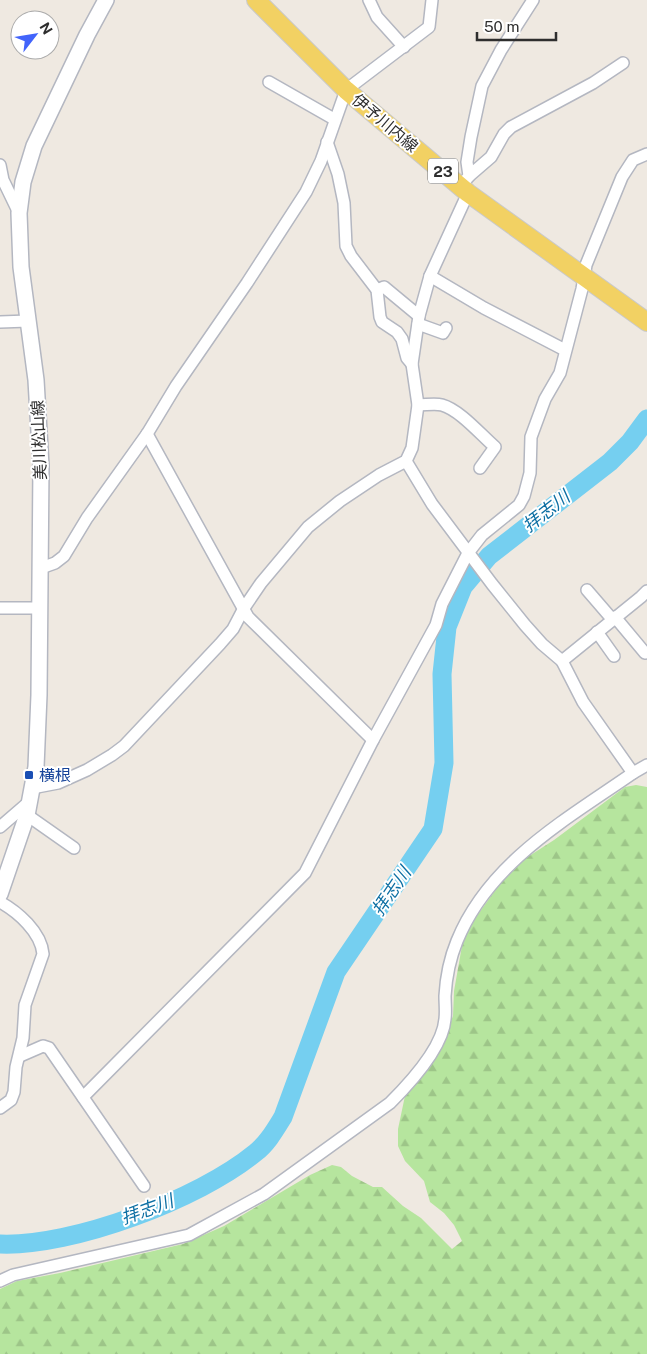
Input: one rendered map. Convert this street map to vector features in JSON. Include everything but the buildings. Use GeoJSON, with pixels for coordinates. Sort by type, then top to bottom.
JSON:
{"type":"FeatureCollection","features":[{"type":"Feature","properties":{"kind":"main road","name":"美川松山線"},"geometry":{"type":"LineString","coordinates":[[0,894],[30,802],[38,742],[41,466],[33,349],[19,250],[18,213],[23,182],[34,146],[87,35],[106,0]]}},
{"type":"Feature","properties":{"kind":"main road","name":"伊予川内線"},"geometry":{"type":"LineString","coordinates":[[256,0],[346,90],[584,277],[647,322]]}},
{"type":"Feature","properties":{"kind":"street"},"geometry":{"type":"LineString","coordinates":[[369,0],[377,17],[404,47]]}},
{"type":"Feature","properties":{"kind":"street"},"geometry":{"type":"LineString","coordinates":[[41,568],[55,563],[64,556],[87,518],[147,434],[176,386],[247,283],[306,192],[315,176],[346,90],[429,27],[432,0]]}},
{"type":"Feature","properties":{"kind":"street"},"geometry":{"type":"LineString","coordinates":[[0,827],[47,787],[69,779],[102,761],[124,746],[233,629],[244,608],[278,562],[308,527],[340,501],[379,475],[406,461],[412,448],[418,405],[412,364],[418,320],[430,276],[466,185],[471,137],[482,86],[500,50],[533,0]]}},
{"type":"Feature","properties":{"kind":"street"},"geometry":{"type":"LineString","coordinates":[[466,185],[491,157],[504,134],[511,127],[593,82],[623,63]]}},
{"type":"Feature","properties":{"kind":"street"},"geometry":{"type":"LineString","coordinates":[[269,82],[334,119]]}},
{"type":"Feature","properties":{"kind":"street"},"geometry":{"type":"LineString","coordinates":[[327,142],[338,174],[344,203],[346,246],[350,256],[376,290],[382,322],[398,332],[402,339],[406,358],[412,364]]}},
{"type":"Feature","properties":{"kind":"street"},"geometry":{"type":"LineString","coordinates":[[83,1097],[305,873],[373,740],[436,625],[442,604],[470,555],[482,535],[519,505],[524,496],[530,473],[531,437],[545,399],[560,373],[582,289],[586,265],[622,177],[633,160],[647,154]]}},
{"type":"Feature","properties":{"kind":"street"},"geometry":{"type":"LineString","coordinates":[[0,165],[3,180],[18,213]]}},
{"type":"Feature","properties":{"kind":"street"},"geometry":{"type":"LineString","coordinates":[[430,276],[484,308],[565,350]]}},
{"type":"Feature","properties":{"kind":"street"},"geometry":{"type":"LineString","coordinates":[[376,290],[384,287],[418,320],[443,334],[446,328]]}},
{"type":"Feature","properties":{"kind":"street"},"geometry":{"type":"LineString","coordinates":[[0,322],[28,321]]}},
{"type":"Feature","properties":{"kind":"street"},"geometry":{"type":"LineString","coordinates":[[418,405],[436,404],[444,406],[461,417],[495,447],[480,468]]}},
{"type":"Feature","properties":{"kind":"street"},"geometry":{"type":"LineString","coordinates":[[147,434],[248,617],[373,740]]}},
{"type":"Feature","properties":{"kind":"street"},"geometry":{"type":"LineString","coordinates":[[406,461],[432,504],[492,584],[530,631],[562,661],[564,669],[583,702],[633,773]]}},
{"type":"Feature","properties":{"kind":"street"},"geometry":{"type":"LineString","coordinates":[[588,590],[645,653]]}},
{"type":"Feature","properties":{"kind":"street"},"geometry":{"type":"LineString","coordinates":[[562,661],[647,591]]}},
{"type":"Feature","properties":{"kind":"street"},"geometry":{"type":"LineString","coordinates":[[0,608],[40,608]]}},
{"type":"Feature","properties":{"kind":"street"},"geometry":{"type":"LineString","coordinates":[[597,632],[614,656]]}},
{"type":"Feature","properties":{"kind":"street"},"geometry":{"type":"LineString","coordinates":[[0,1281],[13,1275],[190,1236],[264,1194],[390,1103],[403,1090],[434,1050],[446,1020],[445,995],[448,974],[457,941],[471,914],[494,881],[520,854],[543,836],[647,765]]}},
{"type":"Feature","properties":{"kind":"street"},"geometry":{"type":"LineString","coordinates":[[30,802],[74,848]]}},
{"type":"Feature","properties":{"kind":"street"},"geometry":{"type":"LineString","coordinates":[[0,902],[18,914],[36,935],[42,945],[43,954],[25,1005],[24,1038],[16,1067],[14,1092],[11,1100],[0,1108]]}},
{"type":"Feature","properties":{"kind":"street"},"geometry":{"type":"LineString","coordinates":[[20,1056],[43,1046],[49,1048],[144,1186]]}},
{"type":"Feature","properties":{"kind":"green space"},"geometry":{"type":"Polygon","coordinates":[[[636,785],[647,787],[647,1354],[0,1354],[0,1289],[17,1281],[60,1273],[183,1244],[224,1226],[310,1175],[332,1165],[341,1167],[352,1176],[373,1187],[382,1187],[403,1206],[421,1218],[452,1249],[462,1241],[454,1225],[444,1213],[430,1202],[424,1181],[405,1161],[398,1146],[398,1129],[406,1091],[442,1044],[453,1016],[454,991],[463,940],[476,917],[499,885],[526,858],[554,840],[625,787],[636,785]]]}},
{"type":"Feature","properties":{"kind":"waterway","name":"拝志川"},"geometry":{"type":"LineString","coordinates":[[0,1244],[29,1243],[62,1238],[134,1217],[202,1187],[231,1170],[255,1153],[267,1141],[283,1117],[336,972],[433,829],[444,763],[442,674],[447,627],[463,587],[489,556],[610,462],[630,442],[647,419]]}},
{"type":"Feature","properties":{"kind":"place","name":"横根"},"geometry":{"type":"Point","coordinates":[29,775]}}]}
